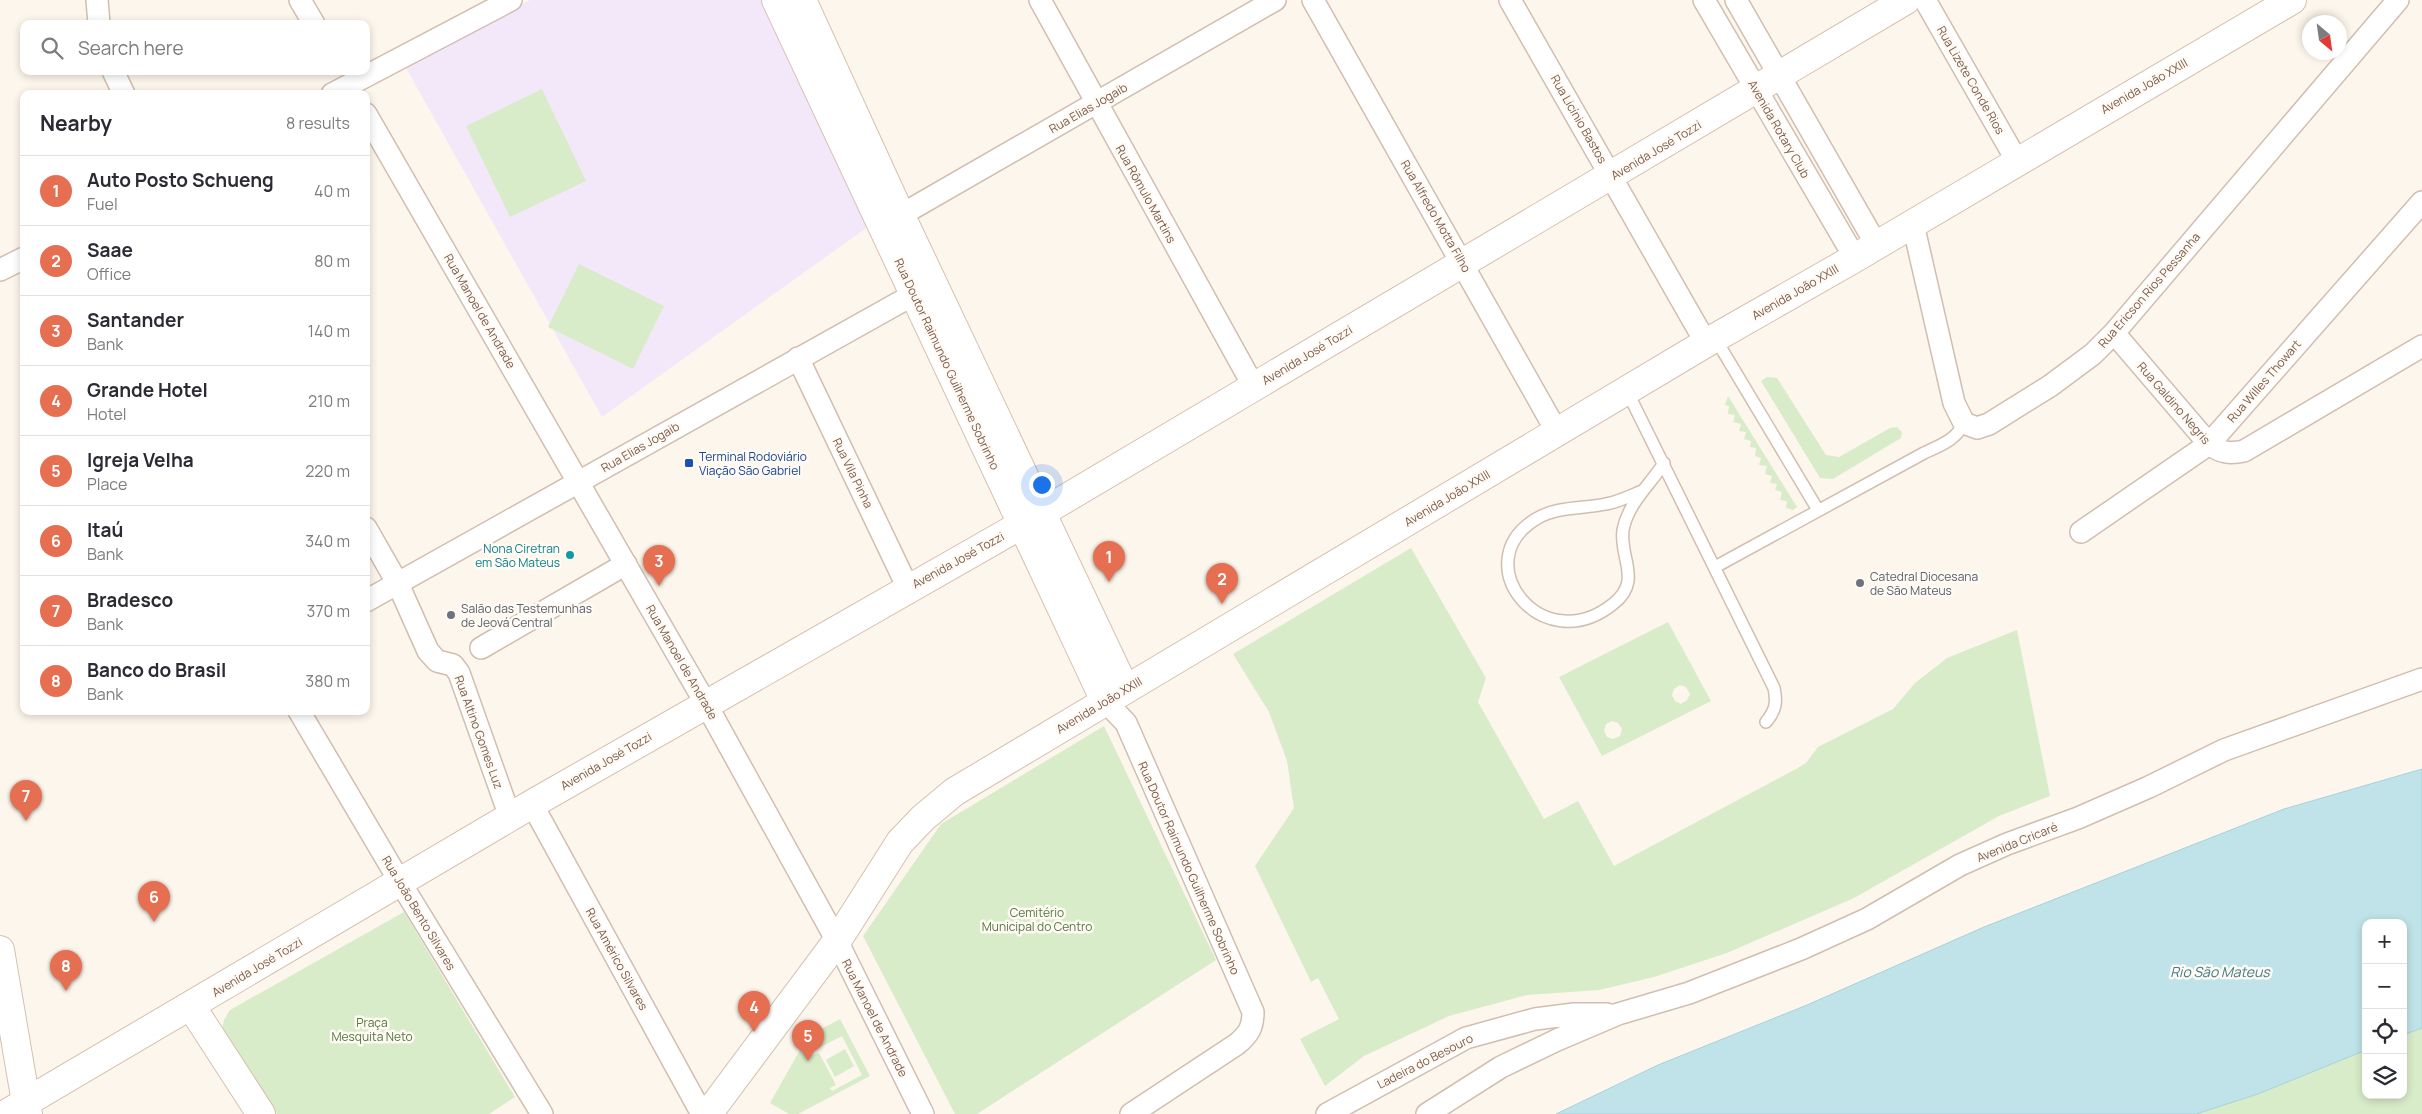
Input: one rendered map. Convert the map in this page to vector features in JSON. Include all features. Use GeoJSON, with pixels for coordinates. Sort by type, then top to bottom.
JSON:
{"type":"FeatureCollection","features":[{"type":"Feature","properties":{"kind":"street"},"geometry":{"type":"LineString","coordinates":[[97,0],[99,20]]}},
{"type":"Feature","properties":{"kind":"street"},"geometry":{"type":"LineString","coordinates":[[300,0],[312,20]]}},
{"type":"Feature","properties":{"kind":"street"},"geometry":{"type":"LineString","coordinates":[[370,73],[511,0]]}},
{"type":"Feature","properties":{"kind":"street","name":"Rua Doutor Raimundo Guilherme Sobrinho"},"geometry":{"type":"LineString","coordinates":[[776,0],[892,220],[1115,695],[1253,1012],[1253,1023],[1248,1034],[1237,1044],[1131,1114]]}},
{"type":"Feature","properties":{"kind":"street","name":"Rua Doutor Raimundo Guilherme Sobrinho"},"geometry":{"type":"LineString","coordinates":[[802,0],[892,220]]}},
{"type":"Feature","properties":{"kind":"street","name":"Rua Rômulo Martins"},"geometry":{"type":"LineString","coordinates":[[1040,0],[1254,387]]}},
{"type":"Feature","properties":{"kind":"street","name":"Rua Elias Jogaib"},"geometry":{"type":"LineString","coordinates":[[892,220],[1275,0]]}},
{"type":"Feature","properties":{"kind":"street","name":"Rua Alfredo Motta Filho"},"geometry":{"type":"LineString","coordinates":[[1313,0],[1558,432]]}},
{"type":"Feature","properties":{"kind":"street","name":"Rua Licínio Bastos"},"geometry":{"type":"LineString","coordinates":[[1510,0],[1710,340]]}},
{"type":"Feature","properties":{"kind":"street","name":"Avenida Rotary Club"},"geometry":{"type":"LineString","coordinates":[[1704,0],[1756,90],[1866,251]]}},
{"type":"Feature","properties":{"kind":"street"},"geometry":{"type":"LineString","coordinates":[[1736,0],[1780,76],[1866,251]]}},
{"type":"Feature","properties":{"kind":"street","name":"Avenida José Tozzi"},"geometry":{"type":"LineString","coordinates":[[20,1111],[191,1006],[400,882],[706,704],[1032,519],[1906,0]]}},
{"type":"Feature","properties":{"kind":"street","name":"Rua Lizete Conde Rios"},"geometry":{"type":"LineString","coordinates":[[1925,0],[2017,161]]}},
{"type":"Feature","properties":{"kind":"street","name":"Rua Ericson Rios Pessanha"},"geometry":{"type":"LineString","coordinates":[[1964,422],[1978,428],[1989,424],[2050,386],[2093,354],[2114,333],[2398,0]]}},
{"type":"Feature","properties":{"kind":"street","name":"Avenida João XXIII"},"geometry":{"type":"LineString","coordinates":[[708,1114],[837,942],[900,842],[923,818],[954,792],[1710,340],[1912,224],[2276,4]]}},
{"type":"Feature","properties":{"kind":"street"},"geometry":{"type":"LineString","coordinates":[[115,75],[122,90]]}},
{"type":"Feature","properties":{"kind":"street"},"geometry":{"type":"LineString","coordinates":[[344,86],[365,75]]}},
{"type":"Feature","properties":{"kind":"street","name":"Rua Manoel de Andrade"},"geometry":{"type":"LineString","coordinates":[[370,121],[706,704],[837,942],[923,1114]]}},
{"type":"Feature","properties":{"kind":"street","name":"Rua Willes Thowart"},"geometry":{"type":"LineString","coordinates":[[2081,532],[2209,444],[2422,202]]}},
{"type":"Feature","properties":{"kind":"street"},"geometry":{"type":"LineString","coordinates":[[1912,224],[1954,403],[1964,422]]}},
{"type":"Feature","properties":{"kind":"street"},"geometry":{"type":"LineString","coordinates":[[0,270],[20,260]]}},
{"type":"Feature","properties":{"kind":"street","name":"Rua Elias Jogaib"},"geometry":{"type":"LineString","coordinates":[[370,599],[924,288]]}},
{"type":"Feature","properties":{"kind":"street","name":"Rua Galdino Negris"},"geometry":{"type":"LineString","coordinates":[[2114,333],[2209,444],[2219,451],[2231,453],[2244,451],[2422,346]]}},
{"type":"Feature","properties":{"kind":"street","name":"Rua Vila Pinha"},"geometry":{"type":"LineString","coordinates":[[798,358],[908,588]]}},
{"type":"Feature","properties":{"kind":"street","name":"Rua Altino Gomes Luz"},"geometry":{"type":"LineString","coordinates":[[370,535],[398,584],[432,657],[453,665],[459,673],[521,811]]}},
{"type":"Feature","properties":{"kind":"street"},"geometry":{"type":"LineString","coordinates":[[481,648],[626,564]]}},
{"type":"Feature","properties":{"kind":"street","name":"Avenida Cricaré"},"geometry":{"type":"LineString","coordinates":[[1618,1014],[1689,993],[1801,949],[1867,920],[1960,865],[2149,787],[2224,750],[2422,679]]}},
{"type":"Feature","properties":{"kind":"street","name":"Rua João Bento Silvares"},"geometry":{"type":"LineString","coordinates":[[301,715],[400,882],[542,1114]]}},
{"type":"Feature","properties":{"kind":"street","name":"Rua Américo Silvares"},"geometry":{"type":"LineString","coordinates":[[521,811],[702,1114]]}},
{"type":"Feature","properties":{"kind":"street"},"geometry":{"type":"LineString","coordinates":[[0,950],[17,1055],[20,1111]]}},
{"type":"Feature","properties":{"kind":"street"},"geometry":{"type":"LineString","coordinates":[[191,1006],[262,1114]]}},
{"type":"Feature","properties":{"kind":"street","name":"Ladeira do Besouro"},"geometry":{"type":"LineString","coordinates":[[1327,1114],[1466,1038],[1535,1019],[1574,1014],[1618,1014]]}},
{"type":"Feature","properties":{"kind":"street"},"geometry":{"type":"LineString","coordinates":[[1428,1114],[1501,1067],[1618,1014]]}},
{"type":"Feature","properties":{"kind":"street"},"geometry":{"type":"LineString","coordinates":[[0,1021],[17,1055]]}},
{"type":"Feature","properties":{"kind":"lane"},"geometry":{"type":"LineString","coordinates":[[1710,340],[1818,510]]}},
{"type":"Feature","properties":{"kind":"lane"},"geometry":{"type":"LineString","coordinates":[[1627,391],[1716,567],[1774,688],[1776,700],[1774,712],[1766,722]]}},
{"type":"Feature","properties":{"kind":"lane"},"geometry":{"type":"LineString","coordinates":[[1716,567],[1818,510],[1950,441],[1956,436],[1964,422]]}},
{"type":"Feature","properties":{"kind":"lane"},"geometry":{"type":"LineString","coordinates":[[1642,491],[1607,504],[1558,510],[1536,519],[1516,537],[1508,553],[1508,573],[1514,590],[1525,603],[1540,615],[1556,622],[1571,622],[1586,618],[1614,604],[1625,591],[1629,579],[1623,531],[1642,491],[1656,476],[1664,463]]}},
{"type":"Feature","properties":{"kind":"shaded area"},"geometry":{"type":"Polygon","coordinates":[[[530,0],[764,0],[869,226],[602,417],[406,68],[530,0]]]}},
{"type":"Feature","properties":{"kind":"green space"},"geometry":{"type":"Polygon","coordinates":[[[542,89],[586,181],[510,217],[466,126],[542,89]]]}},
{"type":"Feature","properties":{"kind":"green space"},"geometry":{"type":"Polygon","coordinates":[[[579,264],[664,306],[633,369],[548,327],[579,264]]]}},
{"type":"Feature","properties":{"kind":"green space"},"geometry":{"type":"Polygon","coordinates":[[[1767,377],[1777,378],[1826,455],[1839,457],[1890,428],[1897,427],[1902,432],[1901,438],[1833,479],[1820,478],[1761,381],[1767,377]]]}},
{"type":"Feature","properties":{"kind":"green space"},"geometry":{"type":"Polygon","coordinates":[[[1728,396],[1797,507],[1793,510],[1786,508],[1787,501],[1780,500],[1782,492],[1775,490],[1777,484],[1770,483],[1772,476],[1765,474],[1767,466],[1759,465],[1761,458],[1755,456],[1756,448],[1750,447],[1751,441],[1744,439],[1746,432],[1739,431],[1741,424],[1733,422],[1735,415],[1728,414],[1729,406],[1725,405],[1728,396]]]}},
{"type":"Feature","properties":{"kind":"green space"},"geometry":{"type":"Polygon","coordinates":[[[1411,548],[1486,678],[1478,702],[1544,819],[1578,801],[1614,866],[1796,769],[1806,763],[1818,747],[1893,709],[1915,683],[1947,658],[2017,630],[2050,796],[1999,816],[1854,898],[1727,953],[1654,977],[1599,990],[1527,995],[1449,1016],[1364,1056],[1325,1086],[1300,1039],[1339,1019],[1318,978],[1311,982],[1255,866],[1294,808],[1287,761],[1269,712],[1233,654],[1411,548]]]}},
{"type":"Feature","properties":{"kind":"green space"},"geometry":{"type":"Polygon","coordinates":[[[1668,622],[1711,701],[1602,756],[1559,677],[1668,622]],[[1680,685],[1674,689],[1672,695],[1675,701],[1681,704],[1687,700],[1690,694],[1686,687],[1680,685]],[[1612,721],[1606,724],[1604,731],[1607,737],[1613,739],[1620,736],[1622,729],[1618,723],[1612,721]]]}},
{"type":"Feature","properties":{"kind":"green space","name":"Cemitério Municipal do Centro"},"geometry":{"type":"Polygon","coordinates":[[[1104,726],[1216,960],[977,1114],[955,1114],[863,936],[941,824],[1104,726]]]}},
{"type":"Feature","properties":{"kind":"green space","name":"Praça Mesquita Neto"},"geometry":{"type":"Polygon","coordinates":[[[404,912],[515,1097],[489,1114],[277,1114],[222,1029],[224,1020],[230,1010],[404,912]]]}},
{"type":"Feature","properties":{"kind":"green space"},"geometry":{"type":"Polygon","coordinates":[[[840,1019],[870,1076],[798,1114],[789,1114],[770,1103],[808,1036],[840,1019]],[[842,1036],[811,1052],[812,1055],[819,1053],[836,1085],[830,1088],[832,1091],[862,1075],[842,1036]]]}},
{"type":"Feature","properties":{"kind":"green space"},"geometry":{"type":"Polygon","coordinates":[[[2422,1028],[2422,1114],[2196,1114],[2258,1094],[2362,1052],[2362,1099],[2407,1099],[2407,1034],[2422,1028]]]}},
{"type":"Feature","properties":{"kind":"green space"},"geometry":{"type":"Polygon","coordinates":[[[845,1049],[854,1066],[835,1077],[826,1060],[845,1049]]]}},
{"type":"Feature","properties":{"kind":"water","name":"Rio São Mateus"},"geometry":{"type":"Polygon","coordinates":[[[2422,769],[2422,1028],[2407,1034],[2407,919],[2362,919],[2362,1052],[2258,1094],[2196,1114],[1556,1114],[1658,1065],[1807,1005],[1984,927],[2284,809],[2422,769]]]}},
{"type":"Feature","properties":{"kind":"place","name":"Terminal Rodoviário Viação São Gabriel"},"geometry":{"type":"Point","coordinates":[689,463]}},
{"type":"Feature","properties":{"kind":"place","name":"Nona Ciretran em São Mateus"},"geometry":{"type":"Point","coordinates":[570,555]}},
{"type":"Feature","properties":{"kind":"place","name":"Auto Posto Schueng"},"geometry":{"type":"Point","coordinates":[1109,582]}},
{"type":"Feature","properties":{"kind":"place","name":"Catedral Diocesana de São Mateus"},"geometry":{"type":"Point","coordinates":[1860,583]}},
{"type":"Feature","properties":{"kind":"place","name":"Santander"},"geometry":{"type":"Point","coordinates":[659,586]}},
{"type":"Feature","properties":{"kind":"place","name":"Saae"},"geometry":{"type":"Point","coordinates":[1222,604]}},
{"type":"Feature","properties":{"kind":"place","name":"Salão das Testemunhas de Jeová Central"},"geometry":{"type":"Point","coordinates":[451,615]}},
{"type":"Feature","properties":{"kind":"place","name":"Bradesco"},"geometry":{"type":"Point","coordinates":[26,821]}},
{"type":"Feature","properties":{"kind":"place","name":"Itaú"},"geometry":{"type":"Point","coordinates":[154,922]}},
{"type":"Feature","properties":{"kind":"place","name":"Banco do Brasil"},"geometry":{"type":"Point","coordinates":[66,991]}},
{"type":"Feature","properties":{"kind":"place","name":"Grande Hotel"},"geometry":{"type":"Point","coordinates":[754,1032]}},
{"type":"Feature","properties":{"kind":"place","name":"Igreja Velha"},"geometry":{"type":"Point","coordinates":[808,1061]}}]}
